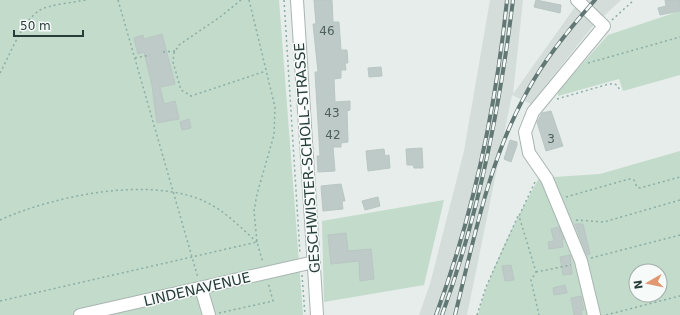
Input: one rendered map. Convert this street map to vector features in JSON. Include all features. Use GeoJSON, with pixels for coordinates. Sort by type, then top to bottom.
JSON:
{"type":"FeatureCollection","features":[{"type":"Feature","properties":{"kind":"street","name":"GESCHWISTER-SCHOLL-STRASSE"},"geometry":{"type":"LineString","coordinates":[[297,0],[317,315]]}},
{"type":"Feature","properties":{"kind":"street"},"geometry":{"type":"LineString","coordinates":[[576,0],[604,26],[580,58],[533,112],[525,132],[530,153],[546,177],[581,261],[594,315]]}},
{"type":"Feature","properties":{"kind":"street","name":"LINDENAVENUE"},"geometry":{"type":"LineString","coordinates":[[80,315],[314,262]]}},
{"type":"Feature","properties":{"kind":"street"},"geometry":{"type":"LineString","coordinates":[[201,288],[214,314]]}},
{"type":"Feature","properties":{"kind":"path"},"geometry":{"type":"LineString","coordinates":[[0,73],[22,31],[30,19],[40,10],[86,0]]}},
{"type":"Feature","properties":{"kind":"path"},"geometry":{"type":"LineString","coordinates":[[118,0],[201,288]]}},
{"type":"Feature","properties":{"kind":"path"},"geometry":{"type":"LineString","coordinates":[[241,0],[220,17],[178,45],[173,62],[178,84],[181,90],[191,96],[266,71]]}},
{"type":"Feature","properties":{"kind":"path"},"geometry":{"type":"LineString","coordinates":[[214,314],[273,301],[257,242],[254,211],[257,194],[274,135],[275,107],[249,0]]}},
{"type":"Feature","properties":{"kind":"path"},"geometry":{"type":"LineString","coordinates":[[284,0],[305,315]]}},
{"type":"Feature","properties":{"kind":"path"},"geometry":{"type":"LineString","coordinates":[[604,26],[625,10],[634,0]]}},
{"type":"Feature","properties":{"kind":"path"},"geometry":{"type":"LineString","coordinates":[[580,58],[586,63],[680,37]]}},
{"type":"Feature","properties":{"kind":"path"},"geometry":{"type":"LineString","coordinates":[[164,52],[175,51]]}},
{"type":"Feature","properties":{"kind":"path"},"geometry":{"type":"LineString","coordinates":[[135,58],[150,55]]}},
{"type":"Feature","properties":{"kind":"path"},"geometry":{"type":"LineString","coordinates":[[551,92],[557,99],[615,84],[618,86],[620,92]]}},
{"type":"Feature","properties":{"kind":"path"},"geometry":{"type":"LineString","coordinates":[[536,272],[519,216],[538,176],[546,177]]}},
{"type":"Feature","properties":{"kind":"path"},"geometry":{"type":"LineString","coordinates":[[556,200],[629,179],[634,180],[637,187],[640,188],[680,177]]}},
{"type":"Feature","properties":{"kind":"path"},"geometry":{"type":"LineString","coordinates":[[0,220],[57,200],[128,188],[188,195],[212,204],[257,242]]}},
{"type":"Feature","properties":{"kind":"path"},"geometry":{"type":"LineString","coordinates":[[564,220],[604,222],[680,200]]}},
{"type":"Feature","properties":{"kind":"path"},"geometry":{"type":"LineString","coordinates":[[477,315],[500,254],[518,216]]}},
{"type":"Feature","properties":{"kind":"path"},"geometry":{"type":"LineString","coordinates":[[539,315],[531,280],[536,272],[578,264],[581,261],[680,235]]}},
{"type":"Feature","properties":{"kind":"path"},"geometry":{"type":"LineString","coordinates":[[0,301],[257,242]]}},
{"type":"Feature","properties":{"kind":"path"},"geometry":{"type":"LineString","coordinates":[[606,315],[680,296]]}},
{"type":"Feature","properties":{"kind":"shaded area"},"geometry":{"type":"Polygon","coordinates":[[[490,0],[523,0],[513,94],[580,0],[621,0],[592,27],[531,104],[512,95],[467,315],[419,315],[430,284],[464,151],[490,0]]]}},
{"type":"Feature","properties":{"kind":"green space"},"geometry":{"type":"Polygon","coordinates":[[[0,0],[279,0],[303,315],[0,315],[0,0]]]}},
{"type":"Feature","properties":{"kind":"green space"},"geometry":{"type":"Polygon","coordinates":[[[680,11],[680,75],[623,91],[619,79],[558,96],[558,91],[608,35],[680,11]]]}},
{"type":"Feature","properties":{"kind":"green space"},"geometry":{"type":"Polygon","coordinates":[[[680,151],[680,315],[478,315],[483,297],[497,262],[539,178],[600,174],[680,151]]]}},
{"type":"Feature","properties":{"kind":"green space"},"geometry":{"type":"Polygon","coordinates":[[[444,200],[424,285],[324,302],[322,221],[444,200]]]}},
{"type":"Feature","properties":{"kind":"building"},"geometry":{"type":"Polygon","coordinates":[[[314,0],[332,0],[333,22],[339,22],[341,50],[347,50],[348,63],[345,63],[346,70],[341,70],[341,78],[334,79],[335,102],[350,101],[350,110],[347,111],[348,142],[341,143],[341,147],[333,147],[335,171],[318,172],[317,156],[320,156],[315,72],[318,72],[313,24],[316,24],[314,0]]]}},
{"type":"Feature","properties":{"kind":"building"},"geometry":{"type":"Polygon","coordinates":[[[536,0],[561,5],[560,13],[534,7],[536,0]]]}},
{"type":"Feature","properties":{"kind":"building"},"geometry":{"type":"Polygon","coordinates":[[[665,0],[680,0],[680,11],[660,15],[658,8],[666,6],[665,0]]]}},
{"type":"Feature","properties":{"kind":"building"},"geometry":{"type":"Polygon","coordinates":[[[162,34],[175,84],[160,87],[164,104],[175,101],[179,119],[157,123],[152,85],[144,52],[138,54],[134,38],[143,35],[144,39],[162,34]]]}},
{"type":"Feature","properties":{"kind":"building"},"geometry":{"type":"Polygon","coordinates":[[[381,67],[382,76],[369,77],[368,68],[381,67]]]}},
{"type":"Feature","properties":{"kind":"building"},"geometry":{"type":"Polygon","coordinates":[[[551,111],[563,146],[546,151],[537,122],[542,113],[551,111]]]}},
{"type":"Feature","properties":{"kind":"building"},"geometry":{"type":"Polygon","coordinates":[[[189,119],[191,128],[182,130],[180,122],[189,119]]]}},
{"type":"Feature","properties":{"kind":"building"},"geometry":{"type":"Polygon","coordinates":[[[510,140],[517,142],[511,162],[504,159],[510,140]]]}},
{"type":"Feature","properties":{"kind":"building"},"geometry":{"type":"Polygon","coordinates":[[[422,148],[423,168],[414,168],[413,165],[407,165],[406,149],[422,148]]]}},
{"type":"Feature","properties":{"kind":"building"},"geometry":{"type":"Polygon","coordinates":[[[384,149],[385,156],[389,155],[390,168],[368,171],[366,151],[384,149]]]}},
{"type":"Feature","properties":{"kind":"building"},"geometry":{"type":"Polygon","coordinates":[[[341,184],[345,201],[342,201],[343,209],[323,211],[321,186],[341,184]]]}},
{"type":"Feature","properties":{"kind":"building"},"geometry":{"type":"Polygon","coordinates":[[[378,197],[380,206],[365,210],[362,201],[378,197]]]}},
{"type":"Feature","properties":{"kind":"building"},"geometry":{"type":"Polygon","coordinates":[[[575,224],[583,224],[590,254],[587,255],[575,224]]]}},
{"type":"Feature","properties":{"kind":"building"},"geometry":{"type":"Polygon","coordinates":[[[559,227],[564,239],[562,239],[563,247],[549,249],[548,242],[554,241],[551,229],[559,227]]]}},
{"type":"Feature","properties":{"kind":"building"},"geometry":{"type":"Polygon","coordinates":[[[346,233],[348,251],[371,249],[374,279],[360,281],[359,261],[331,264],[328,235],[346,233]]]}},
{"type":"Feature","properties":{"kind":"building"},"geometry":{"type":"Polygon","coordinates":[[[570,255],[572,274],[563,275],[560,257],[570,255]]]}},
{"type":"Feature","properties":{"kind":"building"},"geometry":{"type":"Polygon","coordinates":[[[511,265],[514,280],[505,281],[502,266],[511,265]]]}},
{"type":"Feature","properties":{"kind":"building"},"geometry":{"type":"Polygon","coordinates":[[[565,285],[567,293],[554,295],[553,288],[565,285]]]}},
{"type":"Feature","properties":{"kind":"building"},"geometry":{"type":"Polygon","coordinates":[[[581,296],[584,310],[581,310],[582,315],[574,315],[571,298],[581,296]]]}},
{"type":"Feature","properties":{"kind":"railway"},"geometry":{"type":"LineString","coordinates":[[436,315],[461,238],[481,160],[496,80],[507,0]]}},
{"type":"Feature","properties":{"kind":"railway"},"geometry":{"type":"LineString","coordinates":[[442,315],[467,238],[486,160],[502,80],[513,0]]}},
{"type":"Feature","properties":{"kind":"railway"},"geometry":{"type":"LineString","coordinates":[[455,315],[484,200],[493,171],[514,116],[535,78],[551,54],[595,0]]}}]}
